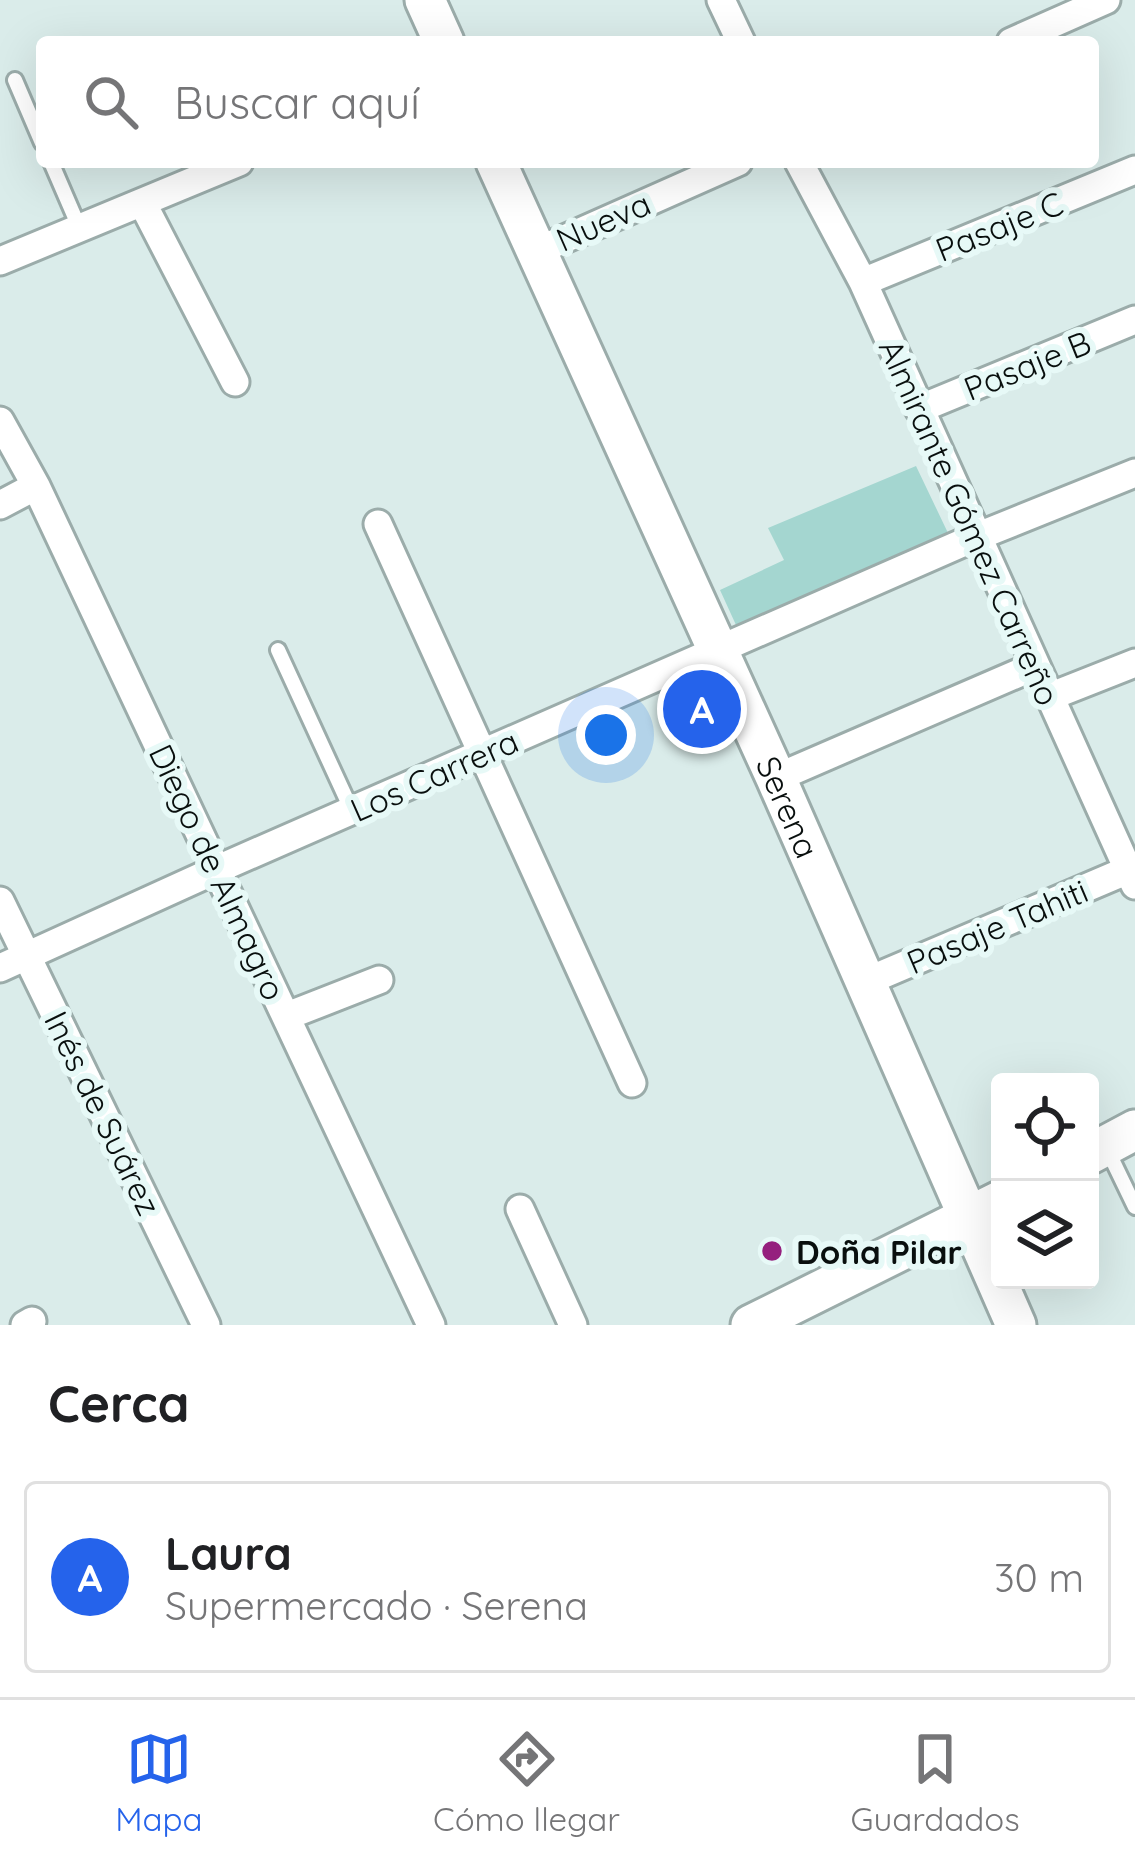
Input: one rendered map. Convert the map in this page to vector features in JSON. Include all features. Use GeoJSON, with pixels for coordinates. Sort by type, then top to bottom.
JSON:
{"type":"FeatureCollection","features":[{"type":"Feature","properties":{"kind":"street"},"geometry":{"type":"LineString","coordinates":[[425,0],[441,36]]}},
{"type":"Feature","properties":{"kind":"street"},"geometry":{"type":"LineString","coordinates":[[721,0],[738,36]]}},
{"type":"Feature","properties":{"kind":"street"},"geometry":{"type":"LineString","coordinates":[[1025,36],[1106,0]]}},
{"type":"Feature","properties":{"kind":"street"},"geometry":{"type":"LineString","coordinates":[[0,261],[225,168]]}},
{"type":"Feature","properties":{"kind":"street","name":"Serena"},"geometry":{"type":"LineString","coordinates":[[499,168],[865,982],[984,1209],[1016,1325]]}},
{"type":"Feature","properties":{"kind":"street","name":"Nueva"},"geometry":{"type":"LineString","coordinates":[[535,252],[724,168]]}},
{"type":"Feature","properties":{"kind":"street","name":"Almirante Gómez Carreño"},"geometry":{"type":"LineString","coordinates":[[802,168],[863,282],[1131,878]]}},
{"type":"Feature","properties":{"kind":"street","name":"Pasaje C"},"geometry":{"type":"LineString","coordinates":[[863,282],[1135,170]]}},
{"type":"Feature","properties":{"kind":"street"},"geometry":{"type":"LineString","coordinates":[[143,204],[236,382]]}},
{"type":"Feature","properties":{"kind":"street","name":"Pasaje B"},"geometry":{"type":"LineString","coordinates":[[920,409],[1135,320]]}},
{"type":"Feature","properties":{"kind":"street","name":"Diego de Almagro"},"geometry":{"type":"LineString","coordinates":[[0,421],[36,486],[431,1325]]}},
{"type":"Feature","properties":{"kind":"street","name":"Los Carrera"},"geometry":{"type":"LineString","coordinates":[[0,968],[976,537],[1135,473]]}},
{"type":"Feature","properties":{"kind":"street"},"geometry":{"type":"LineString","coordinates":[[0,505],[36,486]]}},
{"type":"Feature","properties":{"kind":"street"},"geometry":{"type":"LineString","coordinates":[[378,524],[632,1083]]}},
{"type":"Feature","properties":{"kind":"street"},"geometry":{"type":"LineString","coordinates":[[1049,697],[1135,663]]}},
{"type":"Feature","properties":{"kind":"street"},"geometry":{"type":"LineString","coordinates":[[776,778],[1035,666]]}},
{"type":"Feature","properties":{"kind":"street","name":"Pasaje Tahiti"},"geometry":{"type":"LineString","coordinates":[[865,982],[1131,878]]}},
{"type":"Feature","properties":{"kind":"street","name":"Inés de Suárez"},"geometry":{"type":"LineString","coordinates":[[0,902],[206,1325]]}},
{"type":"Feature","properties":{"kind":"street"},"geometry":{"type":"LineString","coordinates":[[286,1016],[379,980]]}},
{"type":"Feature","properties":{"kind":"street"},"geometry":{"type":"LineString","coordinates":[[520,1209],[573,1325]]}},
{"type":"Feature","properties":{"kind":"street"},"geometry":{"type":"LineString","coordinates":[[751,1325],[984,1209]]}},
{"type":"Feature","properties":{"kind":"lane"},"geometry":{"type":"LineString","coordinates":[[15,80],[36,128]]}},
{"type":"Feature","properties":{"kind":"lane"},"geometry":{"type":"LineString","coordinates":[[53,168],[79,227]]}},
{"type":"Feature","properties":{"kind":"lane"},"geometry":{"type":"LineString","coordinates":[[278,650],[352,811]]}},
{"type":"Feature","properties":{"kind":"lane"},"geometry":{"type":"LineString","coordinates":[[1110,1143],[1135,1207]]}},
{"type":"Feature","properties":{"kind":"shaded area"},"geometry":{"type":"Polygon","coordinates":[[[916,466],[948,533],[736,625],[720,590],[784,560],[768,528],[916,466]]]}},
{"type":"Feature","properties":{"kind":"place","name":"Laura"},"geometry":{"type":"Point","coordinates":[702,709]}},
{"type":"Feature","properties":{"kind":"place","name":"Doña Pilar"},"geometry":{"type":"Point","coordinates":[772,1251]}}]}
